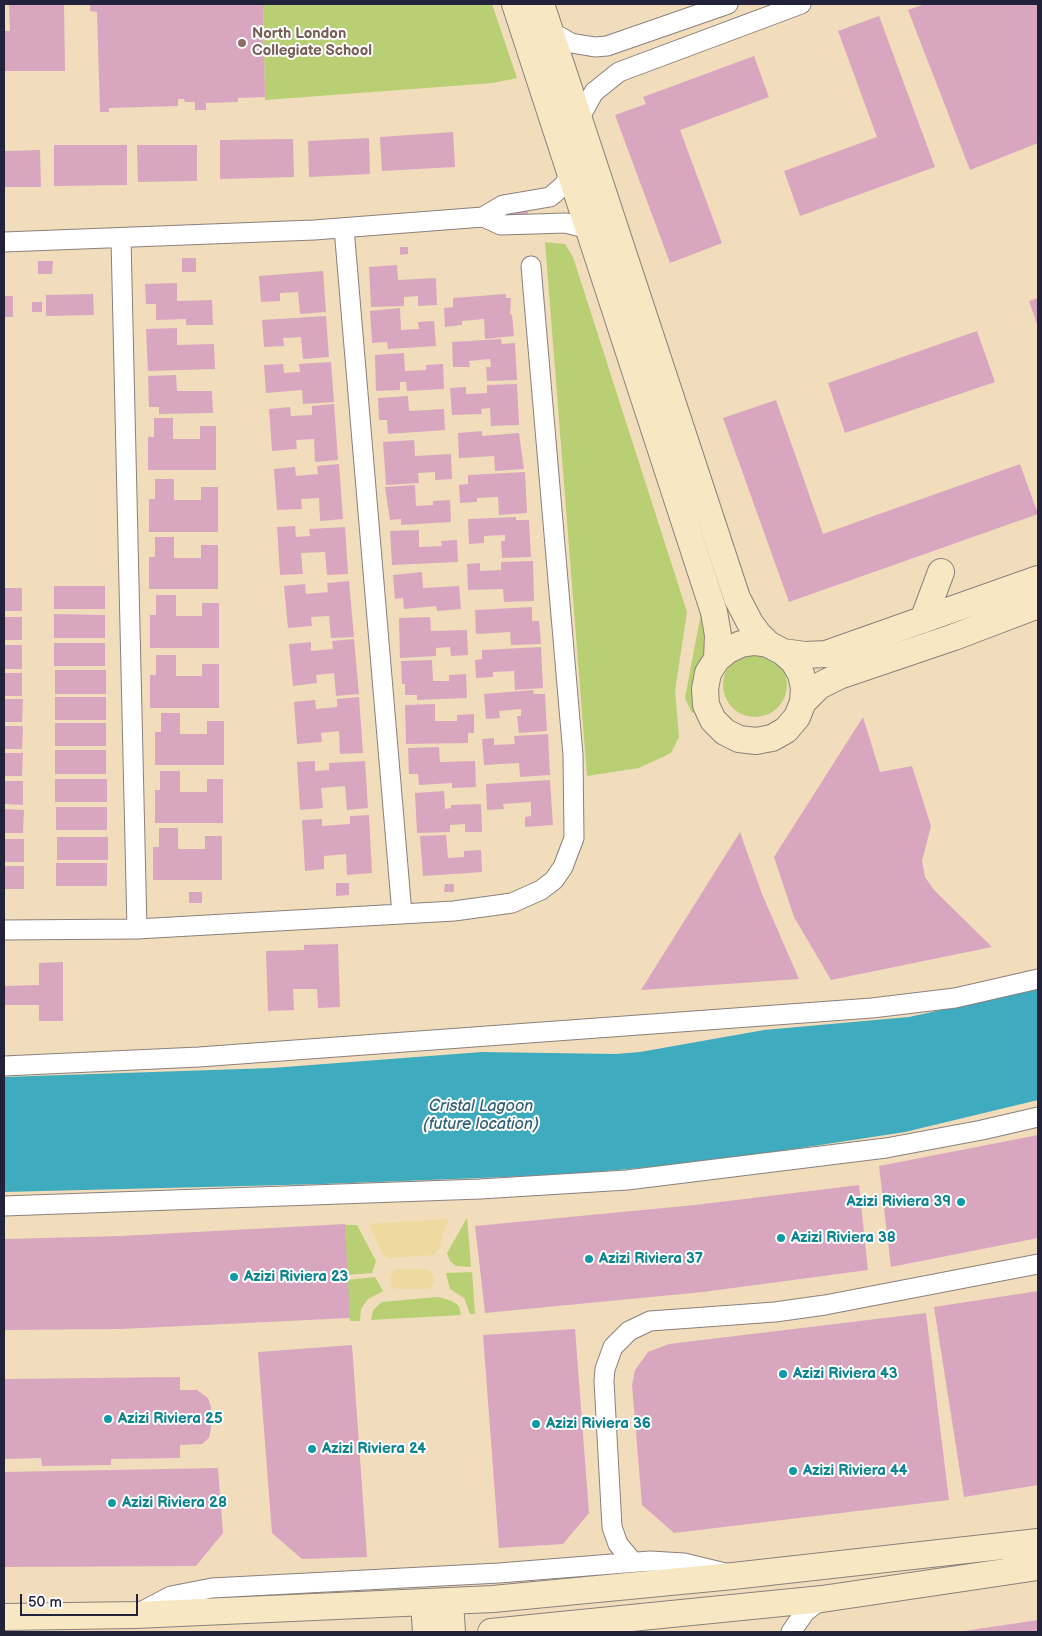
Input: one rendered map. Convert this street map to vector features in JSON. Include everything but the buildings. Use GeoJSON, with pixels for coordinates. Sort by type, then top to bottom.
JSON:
{"type":"FeatureCollection","features":[{"type":"Feature","properties":{"kind":"street"},"geometry":{"type":"LineString","coordinates":[[515,4],[571,170],[714,612],[718,635],[717,659]]}},
{"type":"Feature","properties":{"kind":"street"},"geometry":{"type":"LineString","coordinates":[[541,4],[737,598],[750,623],[776,648],[794,662],[801,674],[804,688],[803,702],[797,718],[786,730],[772,738],[756,741],[739,739],[725,732],[717,724],[706,705],[705,689],[708,673],[717,659],[728,650],[740,644],[776,648],[805,655],[826,654],[1038,579]]}},
{"type":"Feature","properties":{"kind":"street"},"geometry":{"type":"LineString","coordinates":[[550,31],[571,43],[595,47],[607,46],[728,4]]}},
{"type":"Feature","properties":{"kind":"street"},"geometry":{"type":"LineString","coordinates":[[579,119],[594,92],[619,72],[800,4]]}},
{"type":"Feature","properties":{"kind":"street"},"geometry":{"type":"LineString","coordinates":[[4,242],[121,239],[344,228],[483,217],[503,205],[550,197],[564,185],[571,170]]}},
{"type":"Feature","properties":{"kind":"street"},"geometry":{"type":"LineString","coordinates":[[483,217],[501,225],[566,223],[589,229]]}},
{"type":"Feature","properties":{"kind":"street"},"geometry":{"type":"LineString","coordinates":[[344,228],[402,914]]}},
{"type":"Feature","properties":{"kind":"street"},"geometry":{"type":"LineString","coordinates":[[121,239],[137,929]]}},
{"type":"Feature","properties":{"kind":"street"},"geometry":{"type":"LineString","coordinates":[[4,930],[137,929],[454,911],[512,903],[542,890],[554,880],[567,860],[574,838],[573,755],[532,266]]}},
{"type":"Feature","properties":{"kind":"street"},"geometry":{"type":"LineString","coordinates":[[923,620],[940,572]]}},
{"type":"Feature","properties":{"kind":"street"},"geometry":{"type":"LineString","coordinates":[[803,702],[819,686],[839,676],[954,637],[1038,605]]}},
{"type":"Feature","properties":{"kind":"street"},"geometry":{"type":"LineString","coordinates":[[4,1066],[198,1057],[872,1008],[955,998],[1038,979]]}},
{"type":"Feature","properties":{"kind":"street"},"geometry":{"type":"LineString","coordinates":[[4,1206],[480,1189],[627,1180],[886,1148],[982,1130],[1038,1117]]}},
{"type":"Feature","properties":{"kind":"street"},"geometry":{"type":"LineString","coordinates":[[633,1562],[618,1544],[612,1527],[604,1381],[605,1369],[613,1347],[629,1330],[650,1321],[775,1312],[825,1305],[1038,1264]]}},
{"type":"Feature","properties":{"kind":"street"},"geometry":{"type":"LineString","coordinates":[[4,1617],[135,1616],[450,1602],[733,1576],[1038,1542]]}},
{"type":"Feature","properties":{"kind":"street"},"geometry":{"type":"LineString","coordinates":[[135,1616],[171,1596],[198,1589],[499,1573],[633,1562],[684,1563],[733,1576]]}},
{"type":"Feature","properties":{"kind":"street"},"geometry":{"type":"LineString","coordinates":[[491,1632],[551,1630],[822,1599],[1038,1567]]}},
{"type":"Feature","properties":{"kind":"street"},"geometry":{"type":"LineString","coordinates":[[791,1632],[805,1612],[822,1599]]}},
{"type":"Feature","properties":{"kind":"street"},"geometry":{"type":"LineString","coordinates":[[450,1602],[452,1632]]}},
{"type":"Feature","properties":{"kind":"street"},"geometry":{"type":"LineString","coordinates":[[424,1603],[426,1632]]}},
{"type":"Feature","properties":{"kind":"green space"},"geometry":{"type":"Polygon","coordinates":[[[263,4],[492,4],[517,78],[493,83],[265,100],[263,4]]]}},
{"type":"Feature","properties":{"kind":"green space"},"geometry":{"type":"Polygon","coordinates":[[[545,242],[565,244],[573,257],[687,612],[675,691],[679,737],[671,753],[639,768],[587,776],[545,242]]]}},
{"type":"Feature","properties":{"kind":"green space"},"geometry":{"type":"Polygon","coordinates":[[[701,613],[711,624],[699,711],[692,713],[685,698],[701,613]]]}},
{"type":"Feature","properties":{"kind":"green space"},"geometry":{"type":"Polygon","coordinates":[[[755,653],[773,659],[781,667],[787,685],[781,703],[773,711],[755,717],[737,711],[729,703],[723,685],[729,667],[737,659],[755,653]]]}},
{"type":"Feature","properties":{"kind":"green space"},"geometry":{"type":"Polygon","coordinates":[[[467,1218],[471,1267],[456,1266],[450,1261],[447,1253],[467,1218]]]}},
{"type":"Feature","properties":{"kind":"green space"},"geometry":{"type":"Polygon","coordinates":[[[345,1225],[357,1225],[376,1261],[372,1273],[347,1275],[345,1225]]]}},
{"type":"Feature","properties":{"kind":"green space"},"geometry":{"type":"Polygon","coordinates":[[[472,1272],[475,1314],[470,1314],[464,1298],[450,1289],[446,1273],[472,1272]]]}},
{"type":"Feature","properties":{"kind":"green space"},"geometry":{"type":"Polygon","coordinates":[[[375,1277],[383,1291],[368,1299],[361,1309],[360,1321],[350,1321],[347,1280],[375,1277]]]}},
{"type":"Feature","properties":{"kind":"green space"},"geometry":{"type":"Polygon","coordinates":[[[438,1297],[452,1301],[459,1306],[461,1315],[371,1320],[373,1310],[382,1302],[438,1297]]]}},
{"type":"Feature","properties":{"kind":"sand"},"geometry":{"type":"Polygon","coordinates":[[[448,1219],[439,1249],[434,1255],[389,1258],[382,1253],[369,1224],[448,1219]]]}},
{"type":"Feature","properties":{"kind":"sand"},"geometry":{"type":"Polygon","coordinates":[[[396,1269],[427,1269],[434,1275],[434,1284],[428,1289],[395,1289],[391,1285],[390,1276],[396,1269]]]}},
{"type":"Feature","properties":{"kind":"water","name":"Cristal Lagoon (future location)"},"geometry":{"type":"Polygon","coordinates":[[[1038,989],[1038,1100],[905,1132],[709,1162],[559,1175],[323,1184],[4,1192],[4,1077],[272,1068],[482,1052],[616,1054],[640,1052],[764,1030],[909,1017],[1038,989]]]}},
{"type":"Feature","properties":{"kind":"place","name":"North London Collegiate School"},"geometry":{"type":"Point","coordinates":[242,43]}},
{"type":"Feature","properties":{"kind":"place","name":"Azizi Riviera 39"},"geometry":{"type":"Point","coordinates":[961,1202]}},
{"type":"Feature","properties":{"kind":"place","name":"Azizi Riviera 38"},"geometry":{"type":"Point","coordinates":[781,1238]}},
{"type":"Feature","properties":{"kind":"place","name":"Azizi Riviera 37"},"geometry":{"type":"Point","coordinates":[589,1259]}},
{"type":"Feature","properties":{"kind":"place","name":"Azizi Riviera 23"},"geometry":{"type":"Point","coordinates":[234,1277]}},
{"type":"Feature","properties":{"kind":"place","name":"Azizi Riviera 43"},"geometry":{"type":"Point","coordinates":[783,1374]}},
{"type":"Feature","properties":{"kind":"place","name":"Azizi Riviera 25"},"geometry":{"type":"Point","coordinates":[108,1419]}},
{"type":"Feature","properties":{"kind":"place","name":"Azizi Riviera 36"},"geometry":{"type":"Point","coordinates":[536,1424]}},
{"type":"Feature","properties":{"kind":"place","name":"Azizi Riviera 24"},"geometry":{"type":"Point","coordinates":[312,1449]}},
{"type":"Feature","properties":{"kind":"place","name":"Azizi Riviera 44"},"geometry":{"type":"Point","coordinates":[793,1471]}},
{"type":"Feature","properties":{"kind":"place","name":"Azizi Riviera 28"},"geometry":{"type":"Point","coordinates":[112,1503]}}]}
